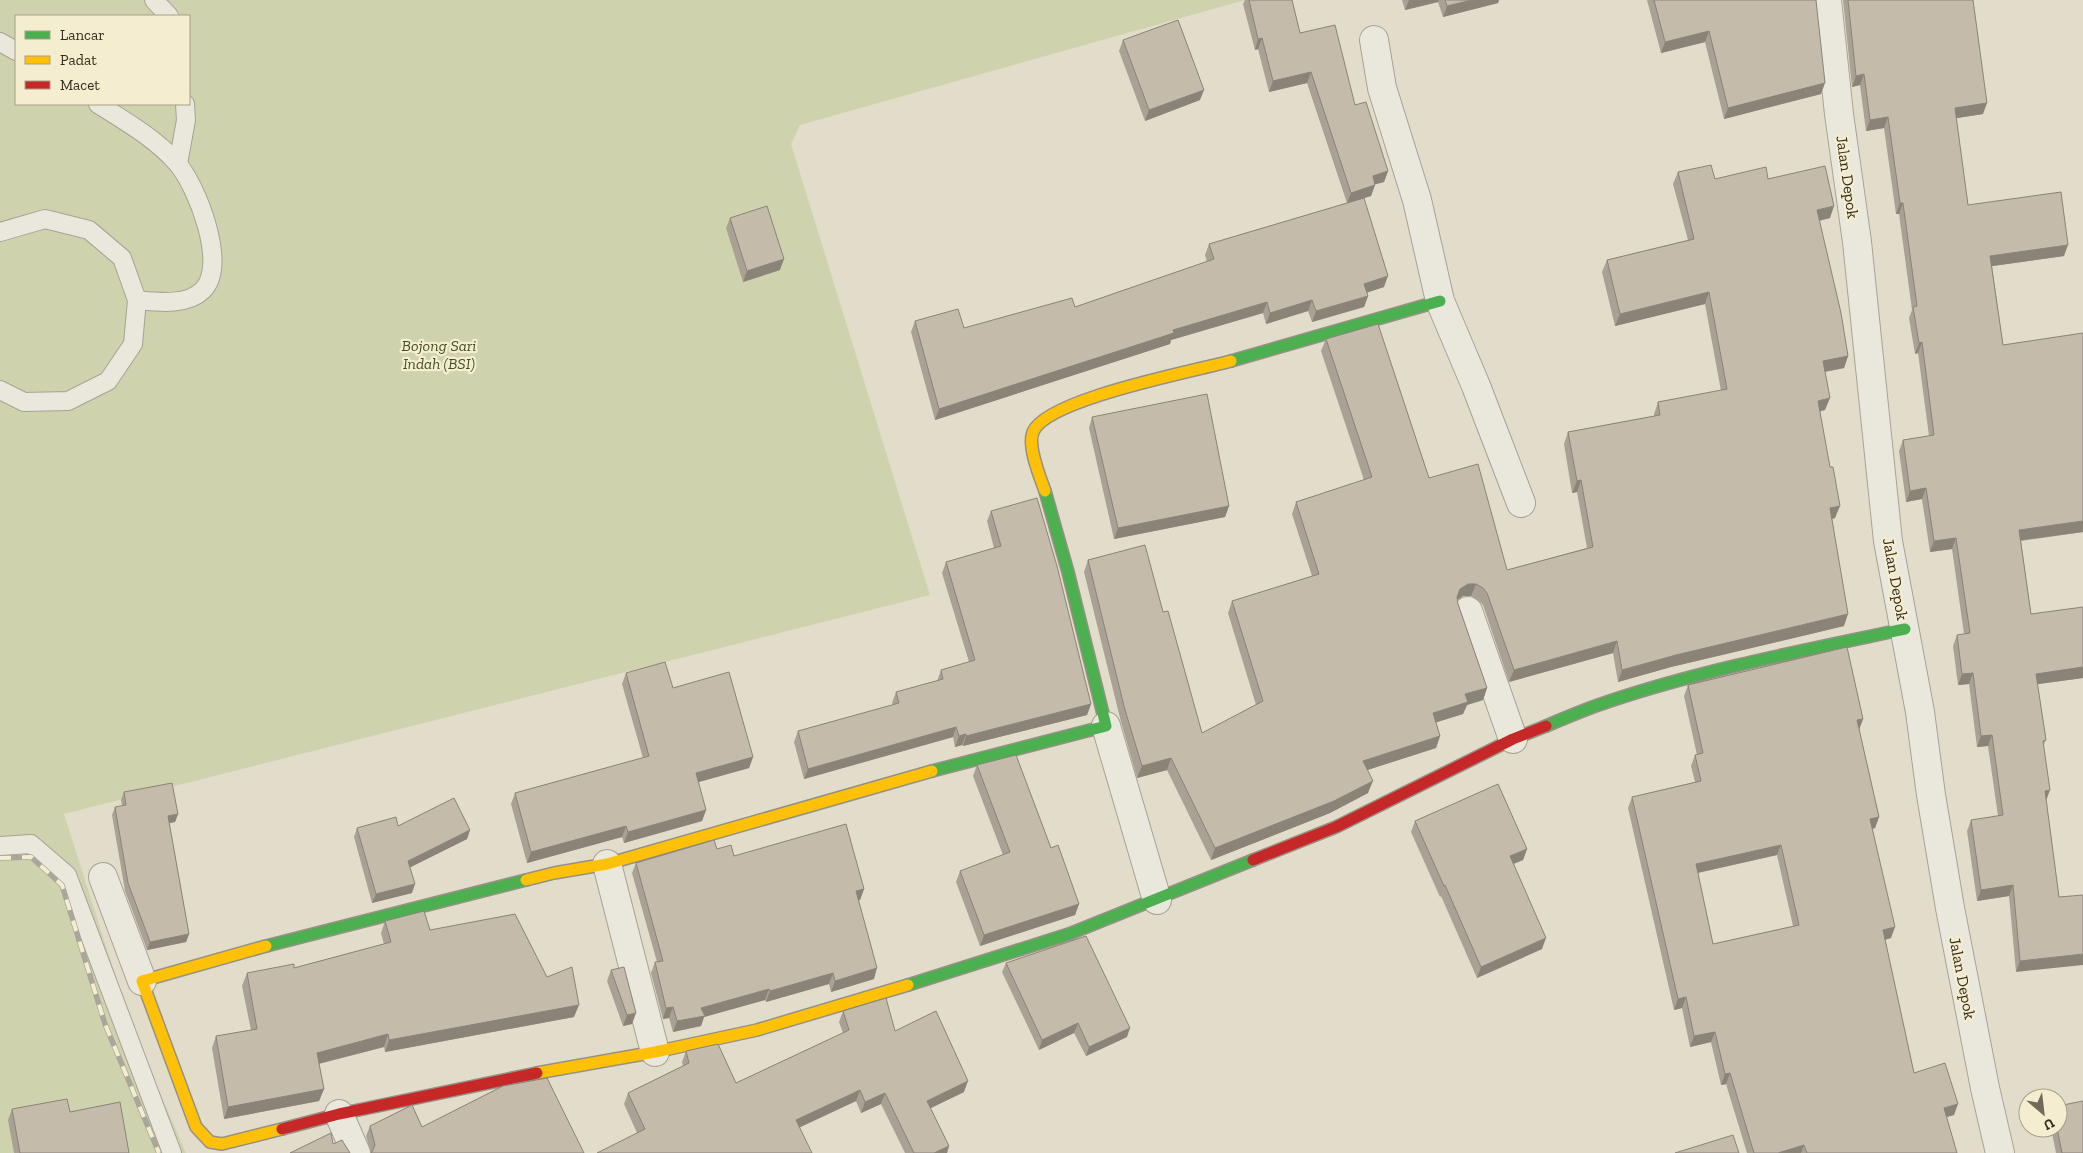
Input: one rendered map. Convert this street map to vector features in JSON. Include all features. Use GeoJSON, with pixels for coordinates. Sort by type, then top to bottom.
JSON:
{"type":"FeatureCollection","features":[{"type":"Feature","properties":{"kind":"street","name":"Jalan Depok"},"geometry":{"type":"LineString","coordinates":[[1827,0],[1839,114],[1857,242],[1888,541],[1920,712],[1931,795],[1950,908],[1985,1088],[2000,1153]]}},
{"type":"Feature","properties":{"kind":"street"},"geometry":{"type":"LineString","coordinates":[[1374,40],[1382,88],[1417,200],[1440,301],[1476,386],[1521,503]]}},
{"type":"Feature","properties":{"kind":"street"},"geometry":{"type":"LineString","coordinates":[[1157,900],[1106,726],[1068,572],[1032,448],[1033,432],[1042,421],[1053,414],[1111,390],[1217,365],[1440,301]]}},
{"type":"Feature","properties":{"kind":"street"},"geometry":{"type":"LineString","coordinates":[[1468,611],[1513,740]]}},
{"type":"Feature","properties":{"kind":"street"},"geometry":{"type":"LineString","coordinates":[[102,877],[196,1127],[210,1142],[222,1144],[339,1114],[474,1085],[655,1052],[757,1030],[931,978],[1069,934],[1336,827],[1513,740],[1609,701],[1675,682],[1805,650],[1905,630]]}},
{"type":"Feature","properties":{"kind":"street"},"geometry":{"type":"LineString","coordinates":[[142,981],[209,961],[544,876],[607,864],[962,763],[1106,726]]}},
{"type":"Feature","properties":{"kind":"street"},"geometry":{"type":"LineString","coordinates":[[607,864],[655,1052]]}},
{"type":"Feature","properties":{"kind":"street"},"geometry":{"type":"LineString","coordinates":[[339,1114],[356,1153]]}},
{"type":"Feature","properties":{"kind":"lane"},"geometry":{"type":"LineString","coordinates":[[154,0],[168,15]]}},
{"type":"Feature","properties":{"kind":"lane"},"geometry":{"type":"LineString","coordinates":[[0,42],[15,50]]}},
{"type":"Feature","properties":{"kind":"lane"},"geometry":{"type":"LineString","coordinates":[[100,105],[155,141],[178,164],[195,190],[210,242],[212,276],[202,291],[192,297],[163,302],[138,300]]}},
{"type":"Feature","properties":{"kind":"lane"},"geometry":{"type":"LineString","coordinates":[[178,164],[186,120],[185,105]]}},
{"type":"Feature","properties":{"kind":"lane"},"geometry":{"type":"LineString","coordinates":[[0,232],[45,219],[88,230],[122,258],[138,300],[133,344],[108,381],[68,402],[24,402],[0,390]]}},
{"type":"Feature","properties":{"kind":"lane"},"geometry":{"type":"LineString","coordinates":[[0,846],[31,844],[67,875],[172,1153]]}},
{"type":"Feature","properties":{"kind":"green space","name":"Bojong Sari Indah (BSI)"},"geometry":{"type":"Polygon","coordinates":[[[0,0],[1245,0],[800,125],[791,144],[930,595],[64,814],[133,1031],[186,1153],[0,1153],[0,0]]]}},
{"type":"Feature","properties":{"kind":"building"},"geometry":{"type":"Polygon","coordinates":[[[1249,0],[1292,0],[1300,33],[1335,25],[1355,105],[1366,102],[1388,171],[1373,176],[1375,185],[1351,193],[1311,72],[1273,81],[1262,38],[1258,39],[1249,0]]]}},
{"type":"Feature","properties":{"kind":"building"},"geometry":{"type":"Polygon","coordinates":[[[1445,0],[1472,0],[1447,6],[1445,0]]]}},
{"type":"Feature","properties":{"kind":"building"},"geometry":{"type":"Polygon","coordinates":[[[1654,0],[1816,0],[1825,83],[1728,108],[1709,31],[1665,42],[1654,0]]]}},
{"type":"Feature","properties":{"kind":"building"},"geometry":{"type":"Polygon","coordinates":[[[1848,0],[1973,0],[1987,103],[1955,108],[1968,205],[2061,192],[2068,245],[1990,256],[2003,345],[2083,333],[2083,521],[2019,530],[2031,614],[2083,607],[2083,667],[2036,674],[2046,740],[2043,741],[2050,790],[2045,791],[2059,897],[2083,895],[2083,954],[2020,961],[2013,885],[1981,890],[1971,820],[2003,815],[1992,735],[1981,736],[1973,673],[1962,674],[1957,635],[1970,633],[1956,538],[1934,541],[1926,488],[1910,491],[1903,440],[1934,435],[1922,342],[1919,343],[1913,307],[1917,306],[1903,203],[1900,203],[1888,117],[1870,120],[1864,74],[1856,76],[1848,0]]]}},
{"type":"Feature","properties":{"kind":"building"},"geometry":{"type":"Polygon","coordinates":[[[1178,20],[1204,90],[1149,110],[1123,40],[1178,20]]]}},
{"type":"Feature","properties":{"kind":"building"},"geometry":{"type":"Polygon","coordinates":[[[1711,165],[1715,179],[1766,167],[1768,179],[1825,166],[1834,206],[1817,210],[1841,313],[1848,356],[1823,361],[1830,398],[1818,401],[1830,467],[1833,467],[1840,506],[1830,508],[1848,614],[1676,655],[1622,670],[1617,641],[1514,670],[1487,593],[1476,584],[1468,584],[1460,589],[1457,597],[1458,604],[1487,688],[1465,694],[1468,702],[1433,713],[1440,736],[1363,761],[1373,781],[1334,801],[1215,848],[1171,758],[1142,766],[1125,710],[1088,560],[1145,545],[1163,612],[1168,611],[1202,733],[1263,701],[1232,601],[1319,574],[1296,502],[1372,477],[1326,339],[1378,324],[1429,478],[1478,464],[1507,570],[1593,547],[1581,480],[1577,481],[1568,432],[1660,415],[1658,402],[1727,389],[1709,292],[1620,314],[1607,260],[1694,239],[1678,172],[1711,165]]]}},
{"type":"Feature","properties":{"kind":"building"},"geometry":{"type":"Polygon","coordinates":[[[1364,198],[1388,276],[1364,284],[1368,296],[1316,311],[1312,300],[1270,313],[1267,302],[1173,330],[1174,333],[939,409],[915,321],[958,309],[964,328],[1072,298],[1075,307],[1214,259],[1209,244],[1364,198]]]}},
{"type":"Feature","properties":{"kind":"building"},"geometry":{"type":"Polygon","coordinates":[[[767,206],[784,259],[747,271],[730,218],[767,206]]]}},
{"type":"Feature","properties":{"kind":"building"},"geometry":{"type":"Polygon","coordinates":[[[1207,394],[1229,506],[1118,528],[1092,417],[1207,394]]]}},
{"type":"Feature","properties":{"kind":"building"},"geometry":{"type":"Polygon","coordinates":[[[1037,498],[1057,566],[1091,704],[966,736],[966,734],[959,736],[956,727],[808,769],[798,731],[899,703],[896,692],[943,679],[941,670],[975,660],[946,562],[1001,546],[991,511],[1037,498]]]}},
{"type":"Feature","properties":{"kind":"building"},"geometry":{"type":"Polygon","coordinates":[[[1847,647],[1863,719],[1857,720],[1879,817],[1870,819],[1895,927],[1883,930],[1914,1073],[1945,1063],[1958,1104],[1944,1108],[1957,1153],[1807,1153],[1804,1145],[1778,1153],[1754,1153],[1730,1073],[1725,1074],[1715,1032],[1694,1036],[1686,997],[1678,999],[1632,797],[1701,781],[1695,755],[1703,753],[1688,685],[1847,647]],[[1781,845],[1696,864],[1713,944],[1799,925],[1781,845]]]}},
{"type":"Feature","properties":{"kind":"building"},"geometry":{"type":"Polygon","coordinates":[[[665,662],[673,688],[729,672],[753,757],[696,773],[706,810],[628,832],[626,826],[531,852],[515,793],[649,756],[626,673],[665,662]]]}},
{"type":"Feature","properties":{"kind":"building"},"geometry":{"type":"Polygon","coordinates":[[[1016,755],[1051,848],[1058,845],[1079,904],[984,935],[960,871],[1010,852],[977,765],[1016,755]]]}},
{"type":"Feature","properties":{"kind":"building"},"geometry":{"type":"Polygon","coordinates":[[[172,783],[178,814],[168,816],[189,934],[150,942],[128,883],[115,807],[126,805],[124,792],[172,783]]]}},
{"type":"Feature","properties":{"kind":"building"},"geometry":{"type":"Polygon","coordinates":[[[1498,784],[1527,849],[1510,856],[1546,938],[1481,967],[1415,821],[1498,784]]]}},
{"type":"Feature","properties":{"kind":"building"},"geometry":{"type":"Polygon","coordinates":[[[454,798],[470,830],[408,861],[415,884],[376,894],[357,828],[396,817],[398,826],[454,798]]]}},
{"type":"Feature","properties":{"kind":"building"},"geometry":{"type":"Polygon","coordinates":[[[846,824],[864,889],[856,891],[877,968],[835,981],[833,973],[770,991],[769,989],[701,1008],[705,1016],[677,1021],[673,1007],[666,1008],[655,962],[663,961],[636,863],[714,840],[717,849],[731,845],[734,856],[846,824]]]}},
{"type":"Feature","properties":{"kind":"building"},"geometry":{"type":"Polygon","coordinates":[[[424,911],[430,930],[515,914],[547,977],[572,967],[579,1005],[389,1040],[388,1034],[317,1053],[324,1089],[228,1107],[216,1036],[257,1029],[247,973],[294,964],[294,968],[391,942],[385,921],[424,911]]]}},
{"type":"Feature","properties":{"kind":"building"},"geometry":{"type":"Polygon","coordinates":[[[1086,936],[1130,1028],[1089,1047],[1078,1023],[1042,1040],[1006,963],[1086,936]]]}},
{"type":"Feature","properties":{"kind":"building"},"geometry":{"type":"Polygon","coordinates":[[[624,967],[636,1013],[627,1015],[611,970],[624,967]]]}},
{"type":"Feature","properties":{"kind":"building"},"geometry":{"type":"Polygon","coordinates":[[[886,998],[895,1031],[936,1011],[968,1081],[927,1101],[949,1146],[934,1153],[914,1153],[885,1093],[865,1102],[860,1090],[796,1120],[812,1153],[597,1153],[645,1129],[628,1093],[689,1063],[686,1051],[718,1044],[736,1083],[849,1030],[843,1011],[886,998]]]}},
{"type":"Feature","properties":{"kind":"building"},"geometry":{"type":"Polygon","coordinates":[[[547,1078],[584,1153],[371,1153],[375,1145],[370,1126],[412,1105],[422,1127],[503,1086],[547,1078]]]}},
{"type":"Feature","properties":{"kind":"building"},"geometry":{"type":"Polygon","coordinates":[[[67,1099],[70,1112],[120,1102],[129,1153],[20,1153],[12,1109],[67,1099]]]}},
{"type":"Feature","properties":{"kind":"building"},"geometry":{"type":"Polygon","coordinates":[[[2083,1101],[2083,1153],[2062,1153],[2059,1138],[2068,1138],[2068,1104],[2083,1101]]]}},
{"type":"Feature","properties":{"kind":"building"},"geometry":{"type":"Polygon","coordinates":[[[331,1133],[333,1144],[342,1140],[350,1153],[290,1153],[331,1133]]]}},
{"type":"Feature","properties":{"kind":"building"},"geometry":{"type":"Polygon","coordinates":[[[1733,1135],[1739,1153],[1675,1153],[1733,1135]]]}},
{"type":"Feature","properties":{"kind":"railway"},"geometry":{"type":"LineString","coordinates":[[0,858],[31,857],[62,885],[105,1024],[159,1153]]}},
{"type":"Feature","properties":{"kind":"traffic: fast"},"geometry":{"type":"LineString","coordinates":[[1231,361],[1440,301]]}},
{"type":"Feature","properties":{"kind":"traffic: fast"},"geometry":{"type":"LineString","coordinates":[[932,771],[1106,726],[1068,572],[1045,491]]}},
{"type":"Feature","properties":{"kind":"traffic: fast"},"geometry":{"type":"LineString","coordinates":[[1546,726],[1602,704],[1683,679],[1756,661],[1905,629]]}},
{"type":"Feature","properties":{"kind":"traffic: fast"},"geometry":{"type":"LineString","coordinates":[[908,985],[1069,934],[1253,860]]}},
{"type":"Feature","properties":{"kind":"traffic: fast"},"geometry":{"type":"LineString","coordinates":[[266,946],[526,880]]}},
{"type":"Feature","properties":{"kind":"traffic: slow"},"geometry":{"type":"LineString","coordinates":[[1045,491],[1035,462],[1032,445],[1033,432],[1044,420],[1064,408],[1123,388],[1231,361]]}},
{"type":"Feature","properties":{"kind":"traffic: slow"},"geometry":{"type":"LineString","coordinates":[[526,880],[607,864],[932,771]]}},
{"type":"Feature","properties":{"kind":"traffic: slow"},"geometry":{"type":"LineString","coordinates":[[266,946],[142,981],[196,1127],[210,1142],[222,1144],[282,1129]]}},
{"type":"Feature","properties":{"kind":"traffic: slow"},"geometry":{"type":"LineString","coordinates":[[537,1073],[655,1052],[757,1030],[908,985]]}},
{"type":"Feature","properties":{"kind":"traffic: jam"},"geometry":{"type":"LineString","coordinates":[[1253,860],[1336,827],[1513,739],[1546,726]]}},
{"type":"Feature","properties":{"kind":"traffic: jam"},"geometry":{"type":"LineString","coordinates":[[282,1129],[339,1114],[537,1073]]}}]}
